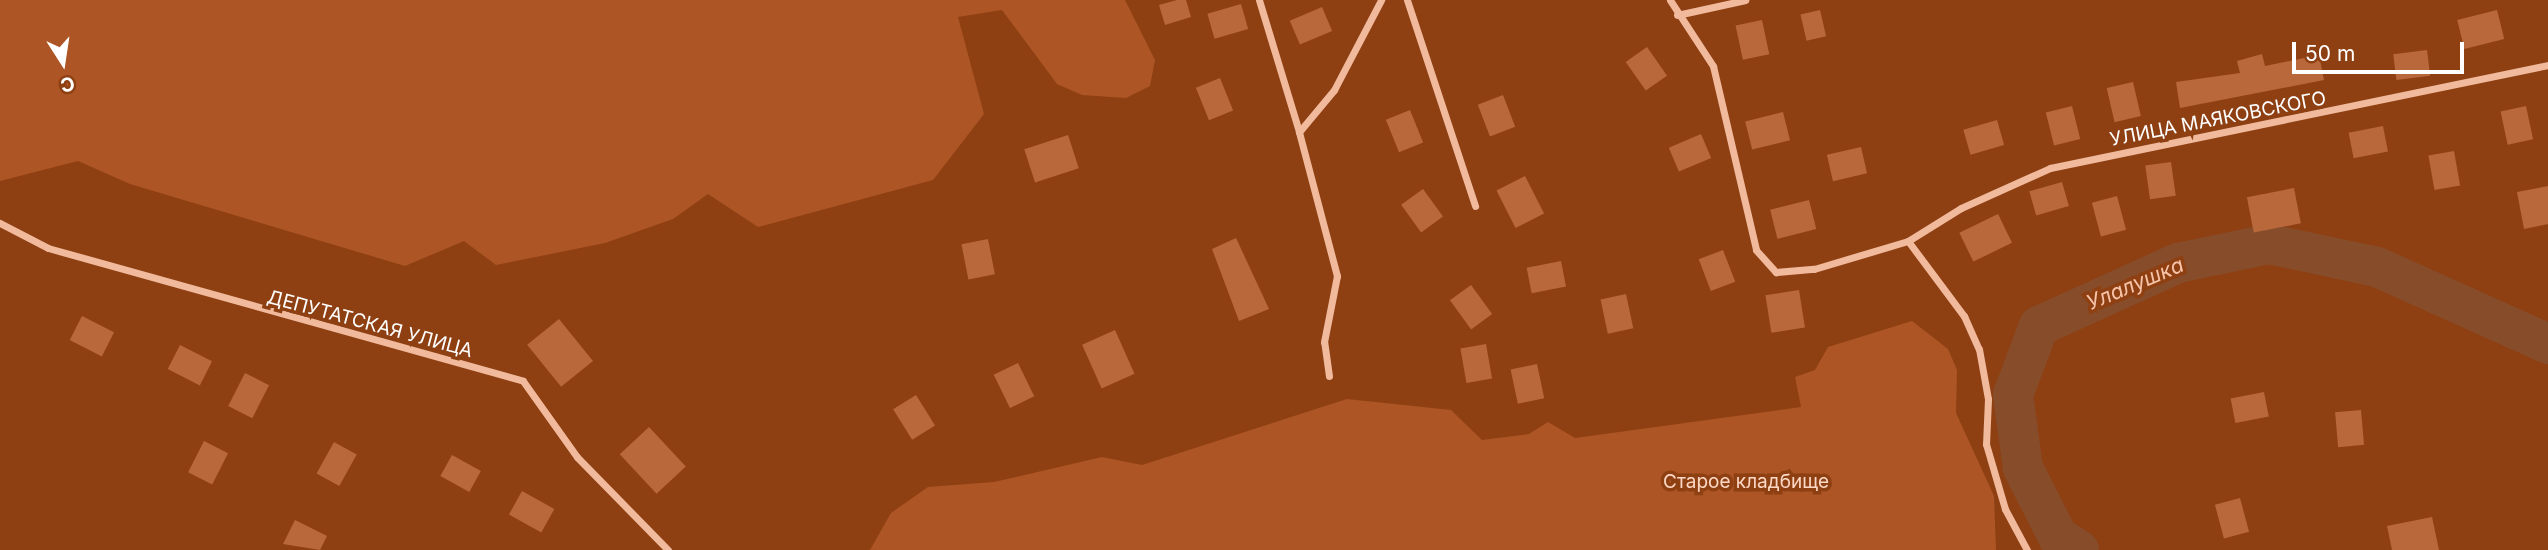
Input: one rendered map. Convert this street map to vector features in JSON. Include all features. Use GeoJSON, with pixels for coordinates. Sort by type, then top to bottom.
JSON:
{"type":"FeatureCollection","features":[{"type":"Feature","properties":{"kind":"street"},"geometry":{"type":"LineString","coordinates":[[1259,0],[1299,132],[1337,276],[1324,342],[1328,376]]}},
{"type":"Feature","properties":{"kind":"street"},"geometry":{"type":"LineString","coordinates":[[1299,132],[1334,90],[1381,0]]}},
{"type":"Feature","properties":{"kind":"street"},"geometry":{"type":"LineString","coordinates":[[1407,0],[1475,206]]}},
{"type":"Feature","properties":{"kind":"street"},"geometry":{"type":"LineString","coordinates":[[1670,0],[1677,15],[1745,0]]}},
{"type":"Feature","properties":{"kind":"street","name":"УЛИЦА МАЯКОВСКОГО"},"geometry":{"type":"LineString","coordinates":[[1677,15],[1713,66],[1756,250],[1776,272],[1814,269],[1908,241],[1961,208],[2050,168],[2548,65]]}},
{"type":"Feature","properties":{"kind":"street","name":"ДЕПУТАТСКАЯ УЛИЦА"},"geometry":{"type":"LineString","coordinates":[[0,223],[48,248],[523,381],[577,457],[668,550]]}},
{"type":"Feature","properties":{"kind":"street"},"geometry":{"type":"LineString","coordinates":[[1908,241],[1964,316],[1979,349],[1988,399],[1986,444],[2005,509],[2027,550]]}},
{"type":"Feature","properties":{"kind":"green space"},"geometry":{"type":"Polygon","coordinates":[[[0,0],[1125,0],[1155,60],[1150,86],[1126,98],[1082,95],[1057,84],[1002,10],[958,17],[984,114],[933,180],[758,227],[708,194],[673,219],[605,243],[496,265],[464,241],[405,266],[130,184],[78,161],[0,181],[0,0]]]}},
{"type":"Feature","properties":{"kind":"green space","name":"Старое кладбище"},"geometry":{"type":"Polygon","coordinates":[[[1912,321],[1948,349],[1957,370],[1956,413],[1994,496],[1996,550],[870,550],[891,513],[928,487],[994,482],[1102,457],[1142,465],[1347,399],[1451,410],[1482,440],[1529,434],[1548,422],[1575,438],[1801,407],[1795,377],[1815,370],[1828,347],[1912,321]]]}},
{"type":"Feature","properties":{"kind":"building"},"geometry":{"type":"Polygon","coordinates":[[[1186,0],[1191,17],[1165,25],[1159,5],[1186,0]]]}},
{"type":"Feature","properties":{"kind":"building"},"geometry":{"type":"Polygon","coordinates":[[[1241,4],[1248,29],[1215,39],[1207,14],[1241,4]]]}},
{"type":"Feature","properties":{"kind":"building"},"geometry":{"type":"Polygon","coordinates":[[[1322,7],[1332,31],[1300,45],[1290,21],[1322,7]]]}},
{"type":"Feature","properties":{"kind":"building"},"geometry":{"type":"Polygon","coordinates":[[[1820,10],[1826,36],[1807,41],[1801,14],[1820,10]]]}},
{"type":"Feature","properties":{"kind":"building"},"geometry":{"type":"Polygon","coordinates":[[[2497,10],[2504,39],[2464,49],[2457,20],[2497,10]]]}},
{"type":"Feature","properties":{"kind":"building"},"geometry":{"type":"Polygon","coordinates":[[[1762,20],[1769,54],[1743,60],[1736,26],[1762,20]]]}},
{"type":"Feature","properties":{"kind":"building"},"geometry":{"type":"Polygon","coordinates":[[[1647,47],[1667,76],[1646,91],[1626,62],[1647,47]]]}},
{"type":"Feature","properties":{"kind":"building"},"geometry":{"type":"Polygon","coordinates":[[[2427,50],[2430,76],[2396,80],[2393,54],[2427,50]]]}},
{"type":"Feature","properties":{"kind":"building"},"geometry":{"type":"Polygon","coordinates":[[[2262,54],[2265,66],[2319,55],[2324,80],[2180,108],[2176,82],[2240,73],[2237,61],[2262,54]]]}},
{"type":"Feature","properties":{"kind":"building"},"geometry":{"type":"Polygon","coordinates":[[[1220,78],[1233,110],[1209,120],[1196,88],[1220,78]]]}},
{"type":"Feature","properties":{"kind":"building"},"geometry":{"type":"Polygon","coordinates":[[[2133,82],[2141,116],[2115,122],[2107,88],[2133,82]]]}},
{"type":"Feature","properties":{"kind":"building"},"geometry":{"type":"Polygon","coordinates":[[[1503,95],[1515,127],[1490,136],[1478,105],[1503,95]]]}},
{"type":"Feature","properties":{"kind":"building"},"geometry":{"type":"Polygon","coordinates":[[[2072,106],[2080,139],[2054,146],[2046,113],[2072,106]]]}},
{"type":"Feature","properties":{"kind":"building"},"geometry":{"type":"Polygon","coordinates":[[[2526,106],[2533,139],[2508,145],[2501,111],[2526,106]]]}},
{"type":"Feature","properties":{"kind":"building"},"geometry":{"type":"Polygon","coordinates":[[[1410,110],[1423,142],[1399,152],[1386,120],[1410,110]]]}},
{"type":"Feature","properties":{"kind":"building"},"geometry":{"type":"Polygon","coordinates":[[[1783,112],[1790,140],[1752,150],[1745,121],[1783,112]]]}},
{"type":"Feature","properties":{"kind":"building"},"geometry":{"type":"Polygon","coordinates":[[[1997,120],[2004,145],[1971,155],[1963,130],[1997,120]]]}},
{"type":"Feature","properties":{"kind":"building"},"geometry":{"type":"Polygon","coordinates":[[[2383,126],[2388,152],[2354,158],[2349,133],[2383,126]]]}},
{"type":"Feature","properties":{"kind":"building"},"geometry":{"type":"Polygon","coordinates":[[[1701,134],[1711,158],[1679,172],[1669,148],[1701,134]]]}},
{"type":"Feature","properties":{"kind":"building"},"geometry":{"type":"Polygon","coordinates":[[[1068,135],[1079,168],[1035,183],[1024,149],[1068,135]]]}},
{"type":"Feature","properties":{"kind":"building"},"geometry":{"type":"Polygon","coordinates":[[[1861,147],[1867,173],[1833,181],[1827,155],[1861,147]]]}},
{"type":"Feature","properties":{"kind":"building"},"geometry":{"type":"Polygon","coordinates":[[[2454,151],[2460,185],[2434,190],[2428,156],[2454,151]]]}},
{"type":"Feature","properties":{"kind":"building"},"geometry":{"type":"Polygon","coordinates":[[[2171,162],[2176,196],[2150,199],[2145,166],[2171,162]]]}},
{"type":"Feature","properties":{"kind":"building"},"geometry":{"type":"Polygon","coordinates":[[[1525,176],[1544,213],[1516,228],[1496,191],[1525,176]]]}},
{"type":"Feature","properties":{"kind":"building"},"geometry":{"type":"Polygon","coordinates":[[[2062,182],[2069,206],[2036,215],[2029,191],[2062,182]]]}},
{"type":"Feature","properties":{"kind":"building"},"geometry":{"type":"Polygon","coordinates":[[[2548,186],[2548,224],[2524,229],[2517,192],[2548,186]]]}},
{"type":"Feature","properties":{"kind":"building"},"geometry":{"type":"Polygon","coordinates":[[[2294,188],[2301,223],[2254,232],[2247,197],[2294,188]]]}},
{"type":"Feature","properties":{"kind":"building"},"geometry":{"type":"Polygon","coordinates":[[[1423,189],[1443,217],[1421,232],[1401,205],[1423,189]]]}},
{"type":"Feature","properties":{"kind":"building"},"geometry":{"type":"Polygon","coordinates":[[[2117,196],[2126,230],[2101,237],[2092,203],[2117,196]]]}},
{"type":"Feature","properties":{"kind":"building"},"geometry":{"type":"Polygon","coordinates":[[[1809,200],[1816,229],[1777,239],[1770,210],[1809,200]]]}},
{"type":"Feature","properties":{"kind":"building"},"geometry":{"type":"Polygon","coordinates":[[[1998,214],[2012,243],[1973,262],[1959,233],[1998,214]]]}},
{"type":"Feature","properties":{"kind":"building"},"geometry":{"type":"Polygon","coordinates":[[[1236,238],[1269,309],[1239,321],[1212,249],[1236,238]]]}},
{"type":"Feature","properties":{"kind":"building"},"geometry":{"type":"Polygon","coordinates":[[[988,239],[995,274],[968,279],[961,244],[988,239]]]}},
{"type":"Feature","properties":{"kind":"building"},"geometry":{"type":"Polygon","coordinates":[[[1723,250],[1735,282],[1711,291],[1699,259],[1723,250]]]}},
{"type":"Feature","properties":{"kind":"building"},"geometry":{"type":"Polygon","coordinates":[[[1561,261],[1566,287],[1532,293],[1527,268],[1561,261]]]}},
{"type":"Feature","properties":{"kind":"building"},"geometry":{"type":"Polygon","coordinates":[[[1471,285],[1492,314],[1471,329],[1450,300],[1471,285]]]}},
{"type":"Feature","properties":{"kind":"building"},"geometry":{"type":"Polygon","coordinates":[[[1799,290],[1805,328],[1771,333],[1765,295],[1799,290]]]}},
{"type":"Feature","properties":{"kind":"building"},"geometry":{"type":"Polygon","coordinates":[[[1626,294],[1633,328],[1608,334],[1601,299],[1626,294]]]}},
{"type":"Feature","properties":{"kind":"building"},"geometry":{"type":"Polygon","coordinates":[[[82,316],[114,332],[102,356],[70,340],[82,316]]]}},
{"type":"Feature","properties":{"kind":"building"},"geometry":{"type":"Polygon","coordinates":[[[559,319],[593,361],[561,387],[527,345],[559,319]]]}},
{"type":"Feature","properties":{"kind":"building"},"geometry":{"type":"Polygon","coordinates":[[[1115,330],[1135,374],[1102,388],[1082,345],[1115,330]]]}},
{"type":"Feature","properties":{"kind":"building"},"geometry":{"type":"Polygon","coordinates":[[[1486,344],[1492,378],[1466,383],[1460,349],[1486,344]]]}},
{"type":"Feature","properties":{"kind":"building"},"geometry":{"type":"Polygon","coordinates":[[[180,345],[212,361],[200,385],[168,369],[180,345]]]}},
{"type":"Feature","properties":{"kind":"building"},"geometry":{"type":"Polygon","coordinates":[[[1018,363],[1034,396],[1010,408],[994,375],[1018,363]]]}},
{"type":"Feature","properties":{"kind":"building"},"geometry":{"type":"Polygon","coordinates":[[[1537,364],[1544,398],[1518,404],[1511,370],[1537,364]]]}},
{"type":"Feature","properties":{"kind":"building"},"geometry":{"type":"Polygon","coordinates":[[[245,373],[269,385],[252,418],[228,406],[245,373]]]}},
{"type":"Feature","properties":{"kind":"building"},"geometry":{"type":"Polygon","coordinates":[[[2264,392],[2269,417],[2235,423],[2231,398],[2264,392]]]}},
{"type":"Feature","properties":{"kind":"building"},"geometry":{"type":"Polygon","coordinates":[[[916,395],[935,426],[912,440],[893,409],[916,395]]]}},
{"type":"Feature","properties":{"kind":"building"},"geometry":{"type":"Polygon","coordinates":[[[2361,410],[2364,445],[2338,447],[2335,412],[2361,410]]]}},
{"type":"Feature","properties":{"kind":"building"},"geometry":{"type":"Polygon","coordinates":[[[649,427],[686,466],[657,494],[620,454],[649,427]]]}},
{"type":"Feature","properties":{"kind":"building"},"geometry":{"type":"Polygon","coordinates":[[[204,441],[228,453],[212,484],[188,472],[204,441]]]}},
{"type":"Feature","properties":{"kind":"building"},"geometry":{"type":"Polygon","coordinates":[[[334,442],[357,455],[339,486],[317,473],[334,442]]]}},
{"type":"Feature","properties":{"kind":"building"},"geometry":{"type":"Polygon","coordinates":[[[452,455],[481,471],[469,492],[440,476],[452,455]]]}},
{"type":"Feature","properties":{"kind":"building"},"geometry":{"type":"Polygon","coordinates":[[[522,491],[554,509],[541,533],[509,515],[522,491]]]}},
{"type":"Feature","properties":{"kind":"building"},"geometry":{"type":"Polygon","coordinates":[[[2240,498],[2249,532],[2224,539],[2215,505],[2240,498]]]}},
{"type":"Feature","properties":{"kind":"building"},"geometry":{"type":"Polygon","coordinates":[[[2432,517],[2439,550],[2392,550],[2387,526],[2432,517]]]}},
{"type":"Feature","properties":{"kind":"building"},"geometry":{"type":"Polygon","coordinates":[[[295,520],[327,536],[320,550],[283,544],[295,520]]]}},
{"type":"Feature","properties":{"kind":"waterway","name":"Улалушка"},"geometry":{"type":"LineString","coordinates":[[2079,550],[2058,537],[2023,468],[2013,395],[2039,326],[2178,263],[2269,244],[2377,267],[2548,344]]}}]}
